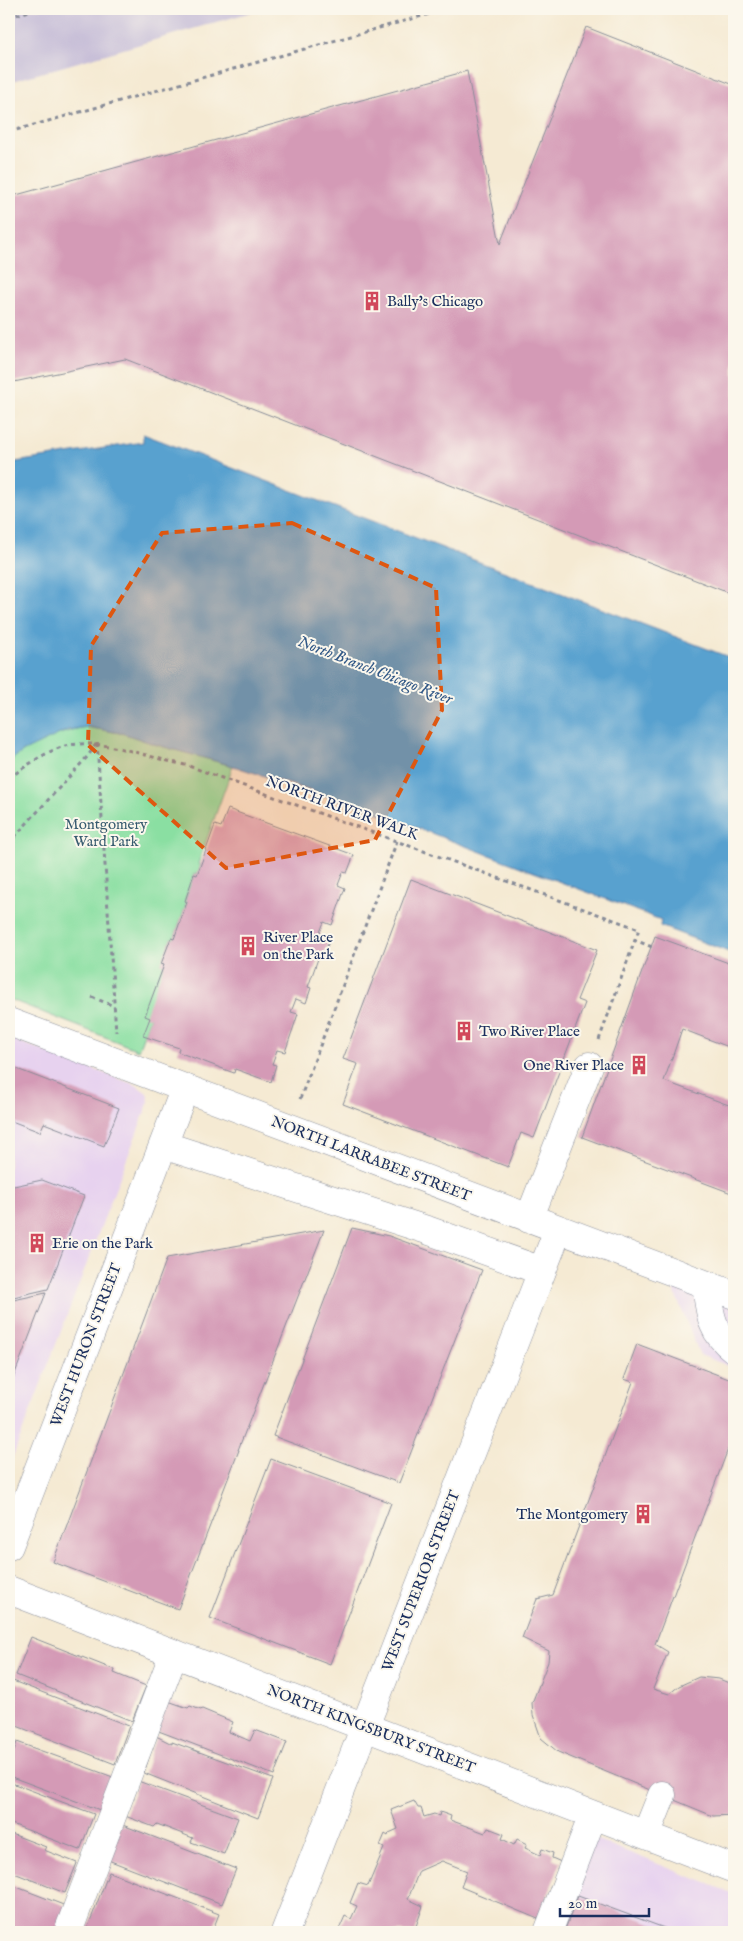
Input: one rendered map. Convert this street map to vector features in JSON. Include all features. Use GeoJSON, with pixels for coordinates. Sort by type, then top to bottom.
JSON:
{"type":"FeatureCollection","features":[{"type":"Feature","properties":{"kind":"street","name":"NORTH LARRABEE STREET"},"geometry":{"type":"LineString","coordinates":[[9,1022],[734,1296]]}},
{"type":"Feature","properties":{"kind":"street"},"geometry":{"type":"LineString","coordinates":[[529,1219],[589,1066]]}},
{"type":"Feature","properties":{"kind":"street","name":"WEST HURON STREET"},"geometry":{"type":"LineString","coordinates":[[9,1546],[185,1088]]}},
{"type":"Feature","properties":{"kind":"street"},"geometry":{"type":"LineString","coordinates":[[163,1145],[367,1211],[542,1271]]}},
{"type":"Feature","properties":{"kind":"street","name":"WEST SUPERIOR STREET"},"geometry":{"type":"LineString","coordinates":[[285,1932],[558,1230]]}},
{"type":"Feature","properties":{"kind":"street"},"geometry":{"type":"LineString","coordinates":[[706,1285],[712,1323],[723,1341],[734,1349]]}},
{"type":"Feature","properties":{"kind":"street","name":"NORTH KINGSBURY STREET"},"geometry":{"type":"LineString","coordinates":[[9,1590],[734,1869]]}},
{"type":"Feature","properties":{"kind":"street"},"geometry":{"type":"LineString","coordinates":[[68,1932],[174,1653]]}},
{"type":"Feature","properties":{"kind":"street"},"geometry":{"type":"LineString","coordinates":[[646,1835],[662,1795]]}},
{"type":"Feature","properties":{"kind":"street"},"geometry":{"type":"LineString","coordinates":[[548,1932],[593,1815]]}},
{"type":"Feature","properties":{"kind":"path"},"geometry":{"type":"LineString","coordinates":[[9,17],[36,9]]}},
{"type":"Feature","properties":{"kind":"path"},"geometry":{"type":"LineString","coordinates":[[9,132],[431,11],[447,9]]}},
{"type":"Feature","properties":{"kind":"path"},"geometry":{"type":"LineString","coordinates":[[9,843],[88,756],[97,743]]}},
{"type":"Feature","properties":{"kind":"path"},"geometry":{"type":"LineString","coordinates":[[97,743],[116,1033]]}},
{"type":"Feature","properties":{"kind":"path","name":"NORTH RIVER WALK"},"geometry":{"type":"LineString","coordinates":[[9,778],[36,760],[68,745],[97,743],[158,760],[186,765],[639,929],[635,940]]}},
{"type":"Feature","properties":{"kind":"path"},"geometry":{"type":"LineString","coordinates":[[300,1099],[397,841]]}},
{"type":"Feature","properties":{"kind":"path"},"geometry":{"type":"LineString","coordinates":[[589,1066],[635,940],[652,946]]}},
{"type":"Feature","properties":{"kind":"path"},"geometry":{"type":"LineString","coordinates":[[92,997],[114,1006]]}},
{"type":"Feature","properties":{"kind":"highlighted area"},"geometry":{"type":"Polygon","coordinates":[[[292,523],[436,588],[442,710],[375,840],[226,868],[88,745],[91,646],[162,533],[292,523]]]}},
{"type":"Feature","properties":{"kind":"shaded area"},"geometry":{"type":"Polygon","coordinates":[[[9,9],[262,9],[9,82],[9,9]]]}},
{"type":"Feature","properties":{"kind":"shaded area"},"geometry":{"type":"Polygon","coordinates":[[[9,1038],[136,1085],[147,1093],[149,1101],[9,1467],[9,1038]]]}},
{"type":"Feature","properties":{"kind":"shaded area"},"geometry":{"type":"Polygon","coordinates":[[[671,1283],[734,1308],[734,1368],[700,1355],[671,1283]]]}},
{"type":"Feature","properties":{"kind":"shaded area"},"geometry":{"type":"Polygon","coordinates":[[[590,1837],[734,1894],[734,1932],[553,1932],[590,1837]]]}},
{"type":"Feature","properties":{"kind":"green space","name":"Montgomery Ward Park"},"geometry":{"type":"Polygon","coordinates":[[[87,727],[125,734],[233,766],[198,864],[201,865],[197,875],[194,874],[185,900],[187,902],[174,939],[171,938],[150,1018],[138,1050],[9,999],[9,761],[27,749],[46,740],[66,732],[87,727]]]}},
{"type":"Feature","properties":{"kind":"water","name":"North Branch Chicago River"},"geometry":{"type":"Polygon","coordinates":[[[143,434],[734,659],[734,954],[660,926],[661,920],[370,810],[125,734],[87,727],[68,730],[24,751],[9,761],[9,463],[143,442],[143,434]]]}},
{"type":"Feature","properties":{"kind":"building","name":"Bally's Chicago"},"geometry":{"type":"Polygon","coordinates":[[[586,27],[734,85],[734,595],[125,359],[9,383],[9,197],[467,71],[500,244],[586,27]]]}},
{"type":"Feature","properties":{"kind":"building","name":"River Place on the Park"},"geometry":{"type":"Polygon","coordinates":[[[228,809],[354,855],[347,873],[343,872],[338,885],[345,888],[332,925],[324,922],[319,935],[330,939],[324,954],[320,953],[308,987],[311,988],[306,1003],[296,999],[291,1012],[298,1014],[285,1052],[277,1050],[272,1064],[276,1065],[271,1082],[235,1069],[234,1073],[178,1052],[179,1048],[143,1036],[150,1018],[145,1016],[164,965],[161,964],[171,938],[174,939],[187,902],[185,901],[194,874],[197,875],[215,825],[221,827],[228,809]]]}},
{"type":"Feature","properties":{"kind":"building","name":"Two River Place"},"geometry":{"type":"Polygon","coordinates":[[[411,879],[597,950],[577,1000],[585,1003],[534,1138],[521,1133],[508,1167],[343,1104],[358,1064],[343,1059],[411,879]]]}},
{"type":"Feature","properties":{"kind":"building","name":"One River Place"},"geometry":{"type":"Polygon","coordinates":[[[655,936],[734,965],[734,1049],[682,1029],[664,1081],[734,1107],[734,1194],[582,1137],[655,936]]]}},
{"type":"Feature","properties":{"kind":"building"},"geometry":{"type":"Polygon","coordinates":[[[9,1066],[119,1108],[104,1146],[44,1123],[40,1132],[9,1120],[9,1066]]]}},
{"type":"Feature","properties":{"kind":"building","name":"Erie on the Park"},"geometry":{"type":"Polygon","coordinates":[[[42,1180],[84,1196],[48,1289],[9,1298],[9,1187],[42,1180]]]}},
{"type":"Feature","properties":{"kind":"building"},"geometry":{"type":"Polygon","coordinates":[[[352,1228],[389,1236],[482,1270],[399,1483],[273,1436],[352,1228]]]}},
{"type":"Feature","properties":{"kind":"building"},"geometry":{"type":"Polygon","coordinates":[[[324,1230],[178,1609],[53,1562],[167,1258],[324,1230]]]}},
{"type":"Feature","properties":{"kind":"building"},"geometry":{"type":"Polygon","coordinates":[[[46,1293],[9,1389],[9,1301],[46,1293]]]}},
{"type":"Feature","properties":{"kind":"building","name":"The Montgomery"},"geometry":{"type":"Polygon","coordinates":[[[637,1344],[734,1381],[734,1433],[655,1644],[668,1652],[653,1689],[669,1694],[679,1686],[699,1677],[719,1679],[734,1685],[734,1815],[713,1816],[558,1752],[541,1738],[533,1715],[532,1703],[548,1662],[549,1651],[522,1638],[537,1599],[553,1595],[633,1382],[624,1379],[637,1344]]]}},
{"type":"Feature","properties":{"kind":"building"},"geometry":{"type":"Polygon","coordinates":[[[271,1459],[391,1503],[330,1664],[210,1618],[271,1459]]]}},
{"type":"Feature","properties":{"kind":"building"},"geometry":{"type":"Polygon","coordinates":[[[31,1637],[115,1670],[114,1673],[146,1686],[132,1721],[16,1675],[31,1637]]]}},
{"type":"Feature","properties":{"kind":"building"},"geometry":{"type":"Polygon","coordinates":[[[13,1681],[129,1726],[115,1764],[9,1723],[9,1691],[13,1681]]]}},
{"type":"Feature","properties":{"kind":"building"},"geometry":{"type":"Polygon","coordinates":[[[168,1701],[188,1708],[190,1706],[202,1709],[233,1722],[229,1732],[250,1741],[255,1730],[287,1742],[274,1775],[156,1730],[168,1701]]]}},
{"type":"Feature","properties":{"kind":"building"},"geometry":{"type":"Polygon","coordinates":[[[156,1736],[172,1744],[172,1742],[273,1779],[258,1818],[144,1773],[156,1736]]]}},
{"type":"Feature","properties":{"kind":"building"},"geometry":{"type":"Polygon","coordinates":[[[17,1742],[113,1777],[100,1810],[9,1776],[9,1765],[17,1742]]]}},
{"type":"Feature","properties":{"kind":"building"},"geometry":{"type":"Polygon","coordinates":[[[138,1781],[238,1818],[224,1854],[191,1842],[193,1838],[157,1824],[154,1827],[125,1816],[138,1781]]]}},
{"type":"Feature","properties":{"kind":"building"},"geometry":{"type":"Polygon","coordinates":[[[9,1782],[94,1814],[80,1850],[9,1823],[9,1782]]]}},
{"type":"Feature","properties":{"kind":"building"},"geometry":{"type":"Polygon","coordinates":[[[414,1801],[418,1808],[421,1808],[424,1817],[434,1814],[439,1816],[440,1812],[451,1816],[450,1820],[485,1833],[488,1828],[504,1834],[502,1839],[514,1845],[517,1839],[527,1844],[525,1848],[540,1855],[542,1849],[553,1853],[552,1858],[561,1862],[538,1919],[461,1887],[467,1871],[442,1861],[419,1871],[408,1899],[423,1906],[414,1932],[338,1932],[345,1916],[351,1919],[357,1906],[350,1903],[358,1883],[368,1886],[384,1848],[380,1846],[385,1834],[388,1836],[389,1833],[398,1829],[391,1810],[414,1801]]]}},
{"type":"Feature","properties":{"kind":"building"},"geometry":{"type":"Polygon","coordinates":[[[120,1824],[236,1869],[222,1904],[108,1860],[120,1824]]]}},
{"type":"Feature","properties":{"kind":"building"},"geometry":{"type":"Polygon","coordinates":[[[9,1833],[46,1847],[44,1850],[77,1863],[65,1893],[9,1871],[9,1833]]]}},
{"type":"Feature","properties":{"kind":"building"},"geometry":{"type":"Polygon","coordinates":[[[109,1872],[219,1914],[212,1932],[86,1932],[109,1872]]]}},
{"type":"Feature","properties":{"kind":"building"},"geometry":{"type":"Polygon","coordinates":[[[9,1884],[66,1906],[56,1932],[27,1932],[9,1925],[9,1884]]]}},
{"type":"Feature","properties":{"kind":"building"},"geometry":{"type":"Polygon","coordinates":[[[578,1896],[675,1932],[564,1932],[578,1896]]]}},
{"type":"Feature","properties":{"kind":"place","name":"Bally's Chicago"},"geometry":{"type":"Point","coordinates":[372,301]}},
{"type":"Feature","properties":{"kind":"place","name":"River Place on the Park"},"geometry":{"type":"Point","coordinates":[248,946]}},
{"type":"Feature","properties":{"kind":"place","name":"Two River Place"},"geometry":{"type":"Point","coordinates":[464,1031]}},
{"type":"Feature","properties":{"kind":"place","name":"One River Place"},"geometry":{"type":"Point","coordinates":[639,1065]}},
{"type":"Feature","properties":{"kind":"place","name":"Erie on the Park"},"geometry":{"type":"Point","coordinates":[37,1243]}},
{"type":"Feature","properties":{"kind":"place","name":"The Montgomery"},"geometry":{"type":"Point","coordinates":[643,1514]}}]}
